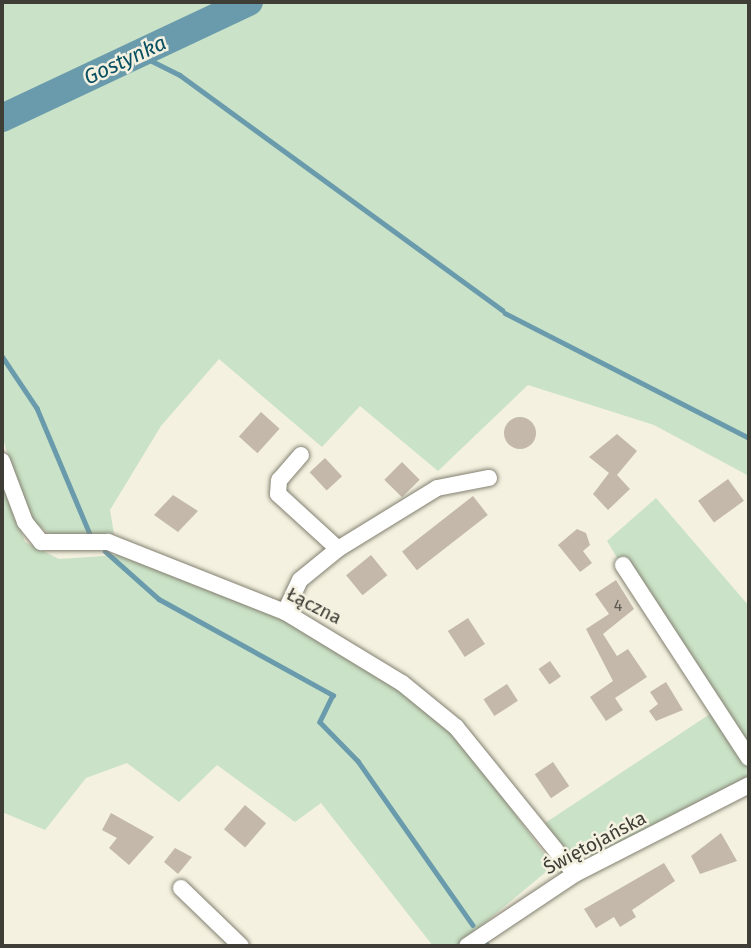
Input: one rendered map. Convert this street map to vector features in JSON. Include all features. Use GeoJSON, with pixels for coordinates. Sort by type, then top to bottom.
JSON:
{"type":"FeatureCollection","features":[{"type":"Feature","properties":{"kind":"street"},"geometry":{"type":"LineString","coordinates":[[301,455],[279,480],[278,494],[338,549]]}},
{"type":"Feature","properties":{"kind":"street","name":"Łączna"},"geometry":{"type":"LineString","coordinates":[[2,461],[25,523],[41,542],[108,541],[285,612],[434,706],[575,874]]}},
{"type":"Feature","properties":{"kind":"street"},"geometry":{"type":"LineString","coordinates":[[285,612],[300,580],[338,549],[437,488],[489,478]]}},
{"type":"Feature","properties":{"kind":"street"},"geometry":{"type":"LineString","coordinates":[[623,565],[749,758]]}},
{"type":"Feature","properties":{"kind":"street","name":"Świętojańska"},"geometry":{"type":"LineString","coordinates":[[467,946],[575,874],[749,785]]}},
{"type":"Feature","properties":{"kind":"street"},"geometry":{"type":"LineString","coordinates":[[181,888],[241,946]]}},
{"type":"Feature","properties":{"kind":"green space"},"geometry":{"type":"Polygon","coordinates":[[[2,2],[749,2],[749,476],[654,425],[528,385],[438,471],[360,406],[322,447],[219,359],[161,426],[110,510],[114,534],[56,538],[35,523],[22,498],[2,436],[2,2]]]}},
{"type":"Feature","properties":{"kind":"green space"},"geometry":{"type":"Polygon","coordinates":[[[2,475],[25,542],[59,559],[118,555],[288,619],[416,699],[463,743],[553,866],[457,946],[433,946],[321,803],[295,822],[217,765],[179,802],[127,763],[86,778],[45,830],[2,812],[2,475]]]}},
{"type":"Feature","properties":{"kind":"green space"},"geometry":{"type":"Polygon","coordinates":[[[656,498],[749,606],[749,776],[597,856],[578,857],[562,850],[542,825],[710,714],[607,541],[656,498]]]}},
{"type":"Feature","properties":{"kind":"building"},"geometry":{"type":"Polygon","coordinates":[[[261,412],[280,429],[257,453],[239,437],[261,412]]]}},
{"type":"Feature","properties":{"kind":"building"},"geometry":{"type":"Polygon","coordinates":[[[520,417],[532,421],[536,433],[532,445],[520,449],[508,445],[504,433],[508,421],[520,417]]]}},
{"type":"Feature","properties":{"kind":"building"},"geometry":{"type":"Polygon","coordinates":[[[617,434],[637,451],[617,475],[630,489],[608,510],[593,494],[609,473],[589,457],[617,434]]]}},
{"type":"Feature","properties":{"kind":"building"},"geometry":{"type":"Polygon","coordinates":[[[325,458],[342,476],[327,491],[310,472],[325,458]]]}},
{"type":"Feature","properties":{"kind":"building"},"geometry":{"type":"Polygon","coordinates":[[[402,462],[420,480],[402,497],[384,480],[402,462]]]}},
{"type":"Feature","properties":{"kind":"building"},"geometry":{"type":"Polygon","coordinates":[[[728,479],[744,501],[714,523],[698,501],[728,479]]]}},
{"type":"Feature","properties":{"kind":"building"},"geometry":{"type":"Polygon","coordinates":[[[173,495],[198,511],[178,532],[154,515],[173,495]]]}},
{"type":"Feature","properties":{"kind":"building"},"geometry":{"type":"Polygon","coordinates":[[[473,496],[488,515],[417,570],[402,551],[473,496]]]}},
{"type":"Feature","properties":{"kind":"building"},"geometry":{"type":"Polygon","coordinates":[[[577,529],[586,533],[590,545],[583,551],[592,563],[580,572],[558,545],[577,529]]]}},
{"type":"Feature","properties":{"kind":"building"},"geometry":{"type":"Polygon","coordinates":[[[371,555],[387,575],[362,595],[346,575],[371,555]]]}},
{"type":"Feature","properties":{"kind":"building"},"geometry":{"type":"Polygon","coordinates":[[[616,580],[634,609],[603,634],[617,656],[628,649],[647,677],[615,698],[623,710],[606,721],[590,697],[613,681],[586,629],[609,614],[595,594],[616,580]]]}},
{"type":"Feature","properties":{"kind":"building"},"geometry":{"type":"Polygon","coordinates":[[[468,618],[485,644],[465,657],[448,631],[468,618]]]}},
{"type":"Feature","properties":{"kind":"building"},"geometry":{"type":"Polygon","coordinates":[[[550,661],[561,677],[549,685],[539,669],[550,661]]]}},
{"type":"Feature","properties":{"kind":"building"},"geometry":{"type":"Polygon","coordinates":[[[666,682],[683,710],[656,721],[649,711],[658,704],[650,692],[666,682]]]}},
{"type":"Feature","properties":{"kind":"building"},"geometry":{"type":"Polygon","coordinates":[[[507,684],[518,701],[494,716],[484,699],[507,684]]]}},
{"type":"Feature","properties":{"kind":"building"},"geometry":{"type":"Polygon","coordinates":[[[553,762],[569,786],[551,798],[535,774],[553,762]]]}},
{"type":"Feature","properties":{"kind":"building"},"geometry":{"type":"Polygon","coordinates":[[[245,805],[266,823],[245,848],[224,829],[245,805]]]}},
{"type":"Feature","properties":{"kind":"building"},"geometry":{"type":"Polygon","coordinates":[[[111,813],[154,837],[129,865],[109,848],[117,838],[102,830],[111,813]]]}},
{"type":"Feature","properties":{"kind":"building"},"geometry":{"type":"Polygon","coordinates":[[[721,833],[737,861],[700,874],[691,856],[721,833]]]}},
{"type":"Feature","properties":{"kind":"building"},"geometry":{"type":"Polygon","coordinates":[[[175,848],[192,857],[178,874],[164,862],[175,848]]]}},
{"type":"Feature","properties":{"kind":"building"},"geometry":{"type":"Polygon","coordinates":[[[664,863],[675,881],[632,910],[636,917],[620,927],[614,917],[596,928],[584,909],[664,863]]]}},
{"type":"Feature","properties":{"kind":"waterway","name":"Gostynka"},"geometry":{"type":"LineString","coordinates":[[2,118],[249,2]]}},
{"type":"Feature","properties":{"kind":"waterway"},"geometry":{"type":"LineString","coordinates":[[138,54],[180,75],[502,310]]}},
{"type":"Feature","properties":{"kind":"waterway"},"geometry":{"type":"LineString","coordinates":[[505,313],[749,438]]}},
{"type":"Feature","properties":{"kind":"waterway"},"geometry":{"type":"LineString","coordinates":[[2,356],[37,408],[90,534]]}},
{"type":"Feature","properties":{"kind":"waterway"},"geometry":{"type":"LineString","coordinates":[[105,551],[159,599],[333,695],[320,722],[358,761],[473,925]]}}]}
